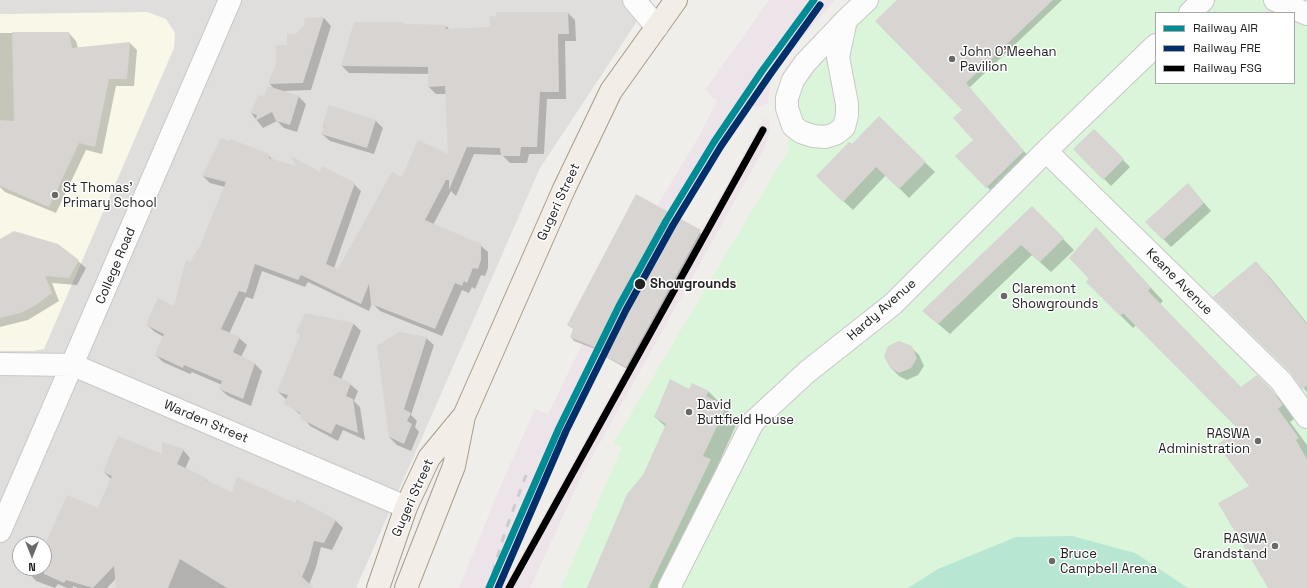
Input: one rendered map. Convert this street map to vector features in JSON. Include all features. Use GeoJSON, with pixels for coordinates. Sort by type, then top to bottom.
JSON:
{"type":"FeatureCollection","features":[{"type":"Feature","properties":{"kind":"main road","name":"Gugeri Street"},"geometry":{"type":"LineString","coordinates":[[406,588],[454,466],[464,416],[564,189],[611,91],[676,0]]}},
{"type":"Feature","properties":{"kind":"main road","name":"Gugeri Street"},"geometry":{"type":"LineString","coordinates":[[378,588],[406,507],[429,458],[464,416]]}},
{"type":"Feature","properties":{"kind":"street","name":"College Road"},"geometry":{"type":"LineString","coordinates":[[0,531],[230,0]]}},
{"type":"Feature","properties":{"kind":"street"},"geometry":{"type":"LineString","coordinates":[[634,0],[657,27]]}},
{"type":"Feature","properties":{"kind":"street"},"geometry":{"type":"LineString","coordinates":[[846,20],[838,57],[848,115],[844,127],[835,134],[825,137],[813,136],[801,132],[793,126],[787,108],[786,98],[789,89],[805,63],[846,20],[867,0]]}},
{"type":"Feature","properties":{"kind":"street"},"geometry":{"type":"LineString","coordinates":[[1191,12],[1203,0]]}},
{"type":"Feature","properties":{"kind":"street"},"geometry":{"type":"LineString","coordinates":[[1275,0],[1307,14]]}},
{"type":"Feature","properties":{"kind":"street","name":"Hardy Avenue"},"geometry":{"type":"LineString","coordinates":[[670,588],[753,422],[807,372],[893,304],[1046,151],[1155,46]]}},
{"type":"Feature","properties":{"kind":"street","name":"Keane Avenue"},"geometry":{"type":"LineString","coordinates":[[1046,151],[1281,382],[1307,417]]}},
{"type":"Feature","properties":{"kind":"street","name":"Warden Street"},"geometry":{"type":"LineString","coordinates":[[0,364],[73,365],[406,507]]}},
{"type":"Feature","properties":{"kind":"shaded area"},"geometry":{"type":"Polygon","coordinates":[[[0,0],[651,0],[540,168],[356,588],[0,588],[0,0]]]}},
{"type":"Feature","properties":{"kind":"shaded area"},"geometry":{"type":"Polygon","coordinates":[[[769,0],[835,0],[771,74],[768,103],[755,108],[746,103],[710,158],[648,263],[599,356],[565,427],[571,430],[502,572],[510,576],[763,119],[769,120],[770,131],[766,145],[582,475],[530,588],[459,588],[500,487],[535,409],[548,414],[605,297],[643,229],[698,138],[717,101],[705,90],[769,0]]]}},
{"type":"Feature","properties":{"kind":"shaded area","name":"St Thomas' Primary School"},"geometry":{"type":"Polygon","coordinates":[[[147,12],[166,19],[175,33],[174,48],[44,349],[34,351],[0,351],[0,14],[147,12]]]}},
{"type":"Feature","properties":{"kind":"green space","name":"Claremont Showgrounds"},"geometry":{"type":"Polygon","coordinates":[[[871,0],[1307,0],[1307,588],[561,588],[622,447],[613,444],[789,149],[782,93],[871,0]]]}},
{"type":"Feature","properties":{"kind":"green space","name":"Bruce Campbell Arena"},"geometry":{"type":"Polygon","coordinates":[[[1072,536],[1135,553],[1188,588],[908,588],[938,569],[1016,537],[1072,536]]]}},
{"type":"Feature","properties":{"kind":"building","name":"John O'Meehan Pavilion"},"geometry":{"type":"Polygon","coordinates":[[[897,0],[1053,0],[966,83],[1024,151],[986,188],[955,156],[973,140],[953,118],[962,110],[875,21],[897,0]]]}},
{"type":"Feature","properties":{"kind":"building"},"geometry":{"type":"Polygon","coordinates":[[[496,12],[568,12],[569,34],[558,34],[559,92],[540,92],[537,147],[521,147],[520,156],[501,156],[500,148],[467,147],[449,190],[449,180],[446,180],[425,220],[481,244],[481,260],[478,269],[473,268],[467,283],[464,281],[462,286],[455,283],[435,329],[371,304],[369,284],[361,304],[301,275],[298,280],[255,264],[246,293],[239,291],[221,329],[240,337],[233,352],[255,363],[243,399],[219,389],[222,381],[184,365],[183,368],[155,355],[164,334],[146,325],[158,298],[174,306],[186,260],[190,262],[200,246],[226,182],[202,176],[221,138],[229,141],[230,139],[269,154],[269,158],[296,166],[291,156],[320,172],[322,166],[355,183],[326,264],[338,269],[392,172],[402,177],[418,140],[448,154],[445,86],[428,87],[428,67],[341,66],[354,22],[403,22],[403,24],[446,25],[446,29],[490,27],[490,16],[497,17],[496,12]]]}},
{"type":"Feature","properties":{"kind":"building"},"geometry":{"type":"Polygon","coordinates":[[[324,17],[303,83],[268,84],[276,63],[276,45],[287,45],[287,34],[296,34],[304,25],[305,18],[324,17]]]}},
{"type":"Feature","properties":{"kind":"building"},"geometry":{"type":"Polygon","coordinates":[[[12,32],[69,32],[72,48],[130,42],[127,79],[109,79],[95,147],[79,143],[49,207],[0,186],[0,120],[14,121],[12,32]]]}},
{"type":"Feature","properties":{"kind":"building"},"geometry":{"type":"Polygon","coordinates":[[[268,86],[299,96],[290,125],[276,121],[272,112],[255,121],[257,115],[250,113],[259,95],[264,96],[268,86]]]}},
{"type":"Feature","properties":{"kind":"building"},"geometry":{"type":"Polygon","coordinates":[[[329,105],[376,120],[367,148],[321,134],[325,127],[322,127],[329,105]]]}},
{"type":"Feature","properties":{"kind":"building"},"geometry":{"type":"Polygon","coordinates":[[[879,116],[926,162],[899,189],[876,167],[843,202],[816,176],[849,142],[852,144],[879,116]]]}},
{"type":"Feature","properties":{"kind":"building"},"geometry":{"type":"Polygon","coordinates":[[[1094,129],[1124,159],[1103,180],[1073,149],[1094,129]]]}},
{"type":"Feature","properties":{"kind":"building"},"geometry":{"type":"Polygon","coordinates":[[[1188,183],[1204,203],[1163,240],[1145,222],[1188,183]]]}},
{"type":"Feature","properties":{"kind":"building"},"geometry":{"type":"Polygon","coordinates":[[[636,194],[701,230],[626,367],[601,354],[603,351],[570,337],[573,329],[567,325],[636,194]]]}},
{"type":"Feature","properties":{"kind":"building"},"geometry":{"type":"Polygon","coordinates":[[[1032,206],[1064,238],[1040,262],[1021,245],[938,324],[922,311],[1032,206]]]}},
{"type":"Feature","properties":{"kind":"building"},"geometry":{"type":"Polygon","coordinates":[[[1096,227],[1151,288],[1148,291],[1241,387],[1257,375],[1271,389],[1283,405],[1278,409],[1299,438],[1296,440],[1307,459],[1307,588],[1268,588],[1218,503],[1249,486],[1217,445],[1238,429],[1123,313],[1120,316],[1086,282],[1089,279],[1069,258],[1096,227]]]}},
{"type":"Feature","properties":{"kind":"building"},"geometry":{"type":"Polygon","coordinates":[[[14,231],[58,244],[79,260],[69,278],[45,276],[52,293],[36,305],[21,313],[0,318],[0,239],[14,231]]]}},
{"type":"Feature","properties":{"kind":"building"},"geometry":{"type":"Polygon","coordinates":[[[1256,261],[1307,324],[1307,386],[1302,389],[1290,372],[1213,297],[1256,261]]]}},
{"type":"Feature","properties":{"kind":"building"},"geometry":{"type":"Polygon","coordinates":[[[305,313],[354,323],[333,375],[351,383],[346,396],[353,399],[358,433],[336,424],[331,434],[301,419],[300,413],[284,404],[288,395],[277,392],[300,335],[296,332],[305,313]]]}},
{"type":"Feature","properties":{"kind":"building"},"geometry":{"type":"Polygon","coordinates":[[[399,332],[427,337],[404,409],[411,413],[407,421],[412,424],[404,444],[389,437],[377,346],[399,332]]]}},
{"type":"Feature","properties":{"kind":"building"},"geometry":{"type":"Polygon","coordinates":[[[899,341],[912,346],[917,358],[911,368],[899,373],[890,368],[884,356],[888,346],[899,341]]]}},
{"type":"Feature","properties":{"kind":"building"},"geometry":{"type":"Polygon","coordinates":[[[670,379],[689,389],[692,383],[709,391],[706,396],[726,407],[703,456],[711,459],[649,588],[587,588],[627,494],[643,475],[666,424],[654,417],[670,379]]]}},
{"type":"Feature","properties":{"kind":"building"},"geometry":{"type":"Polygon","coordinates":[[[118,436],[162,454],[162,442],[184,449],[177,464],[232,492],[237,477],[295,503],[297,499],[336,520],[324,543],[314,541],[309,560],[302,577],[314,588],[227,588],[180,559],[168,588],[116,588],[114,566],[93,588],[66,580],[64,583],[48,576],[52,576],[52,536],[49,536],[67,495],[98,508],[112,476],[103,472],[118,436]]]}},
{"type":"Feature","properties":{"kind":"railway"},"geometry":{"type":"LineString","coordinates":[[488,588],[505,532],[526,475]]}},
{"type":"Feature","properties":{"kind":"rail line","name":"AIR"},"geometry":{"type":"LineString","coordinates":[[489,588],[559,428],[619,306],[666,221],[714,142],[762,71],[814,0]]}},
{"type":"Feature","properties":{"kind":"rail line","name":"FRE"},"geometry":{"type":"LineString","coordinates":[[498,588],[566,431],[626,310],[673,225],[721,146],[820,5]]}},
{"type":"Feature","properties":{"kind":"rail line","name":"FSG"},"geometry":{"type":"LineString","coordinates":[[509,588],[763,130]]}},
{"type":"Feature","properties":{"kind":"place","name":"John O'Meehan Pavilion"},"geometry":{"type":"Point","coordinates":[952,59]}},
{"type":"Feature","properties":{"kind":"place","name":"St Thomas' Primary School"},"geometry":{"type":"Point","coordinates":[55,195]}},
{"type":"Feature","properties":{"kind":"place","name":"Showgrounds"},"geometry":{"type":"Point","coordinates":[640,284]}},
{"type":"Feature","properties":{"kind":"place","name":"Claremont Showgrounds"},"geometry":{"type":"Point","coordinates":[1004,296]}},
{"type":"Feature","properties":{"kind":"place","name":"David Buttfield House"},"geometry":{"type":"Point","coordinates":[689,412]}},
{"type":"Feature","properties":{"kind":"place","name":"RASWA Administration"},"geometry":{"type":"Point","coordinates":[1258,441]}},
{"type":"Feature","properties":{"kind":"place","name":"RASWA Grandstand"},"geometry":{"type":"Point","coordinates":[1275,546]}},
{"type":"Feature","properties":{"kind":"place","name":"Bruce Campbell Arena"},"geometry":{"type":"Point","coordinates":[1052,561]}}]}
